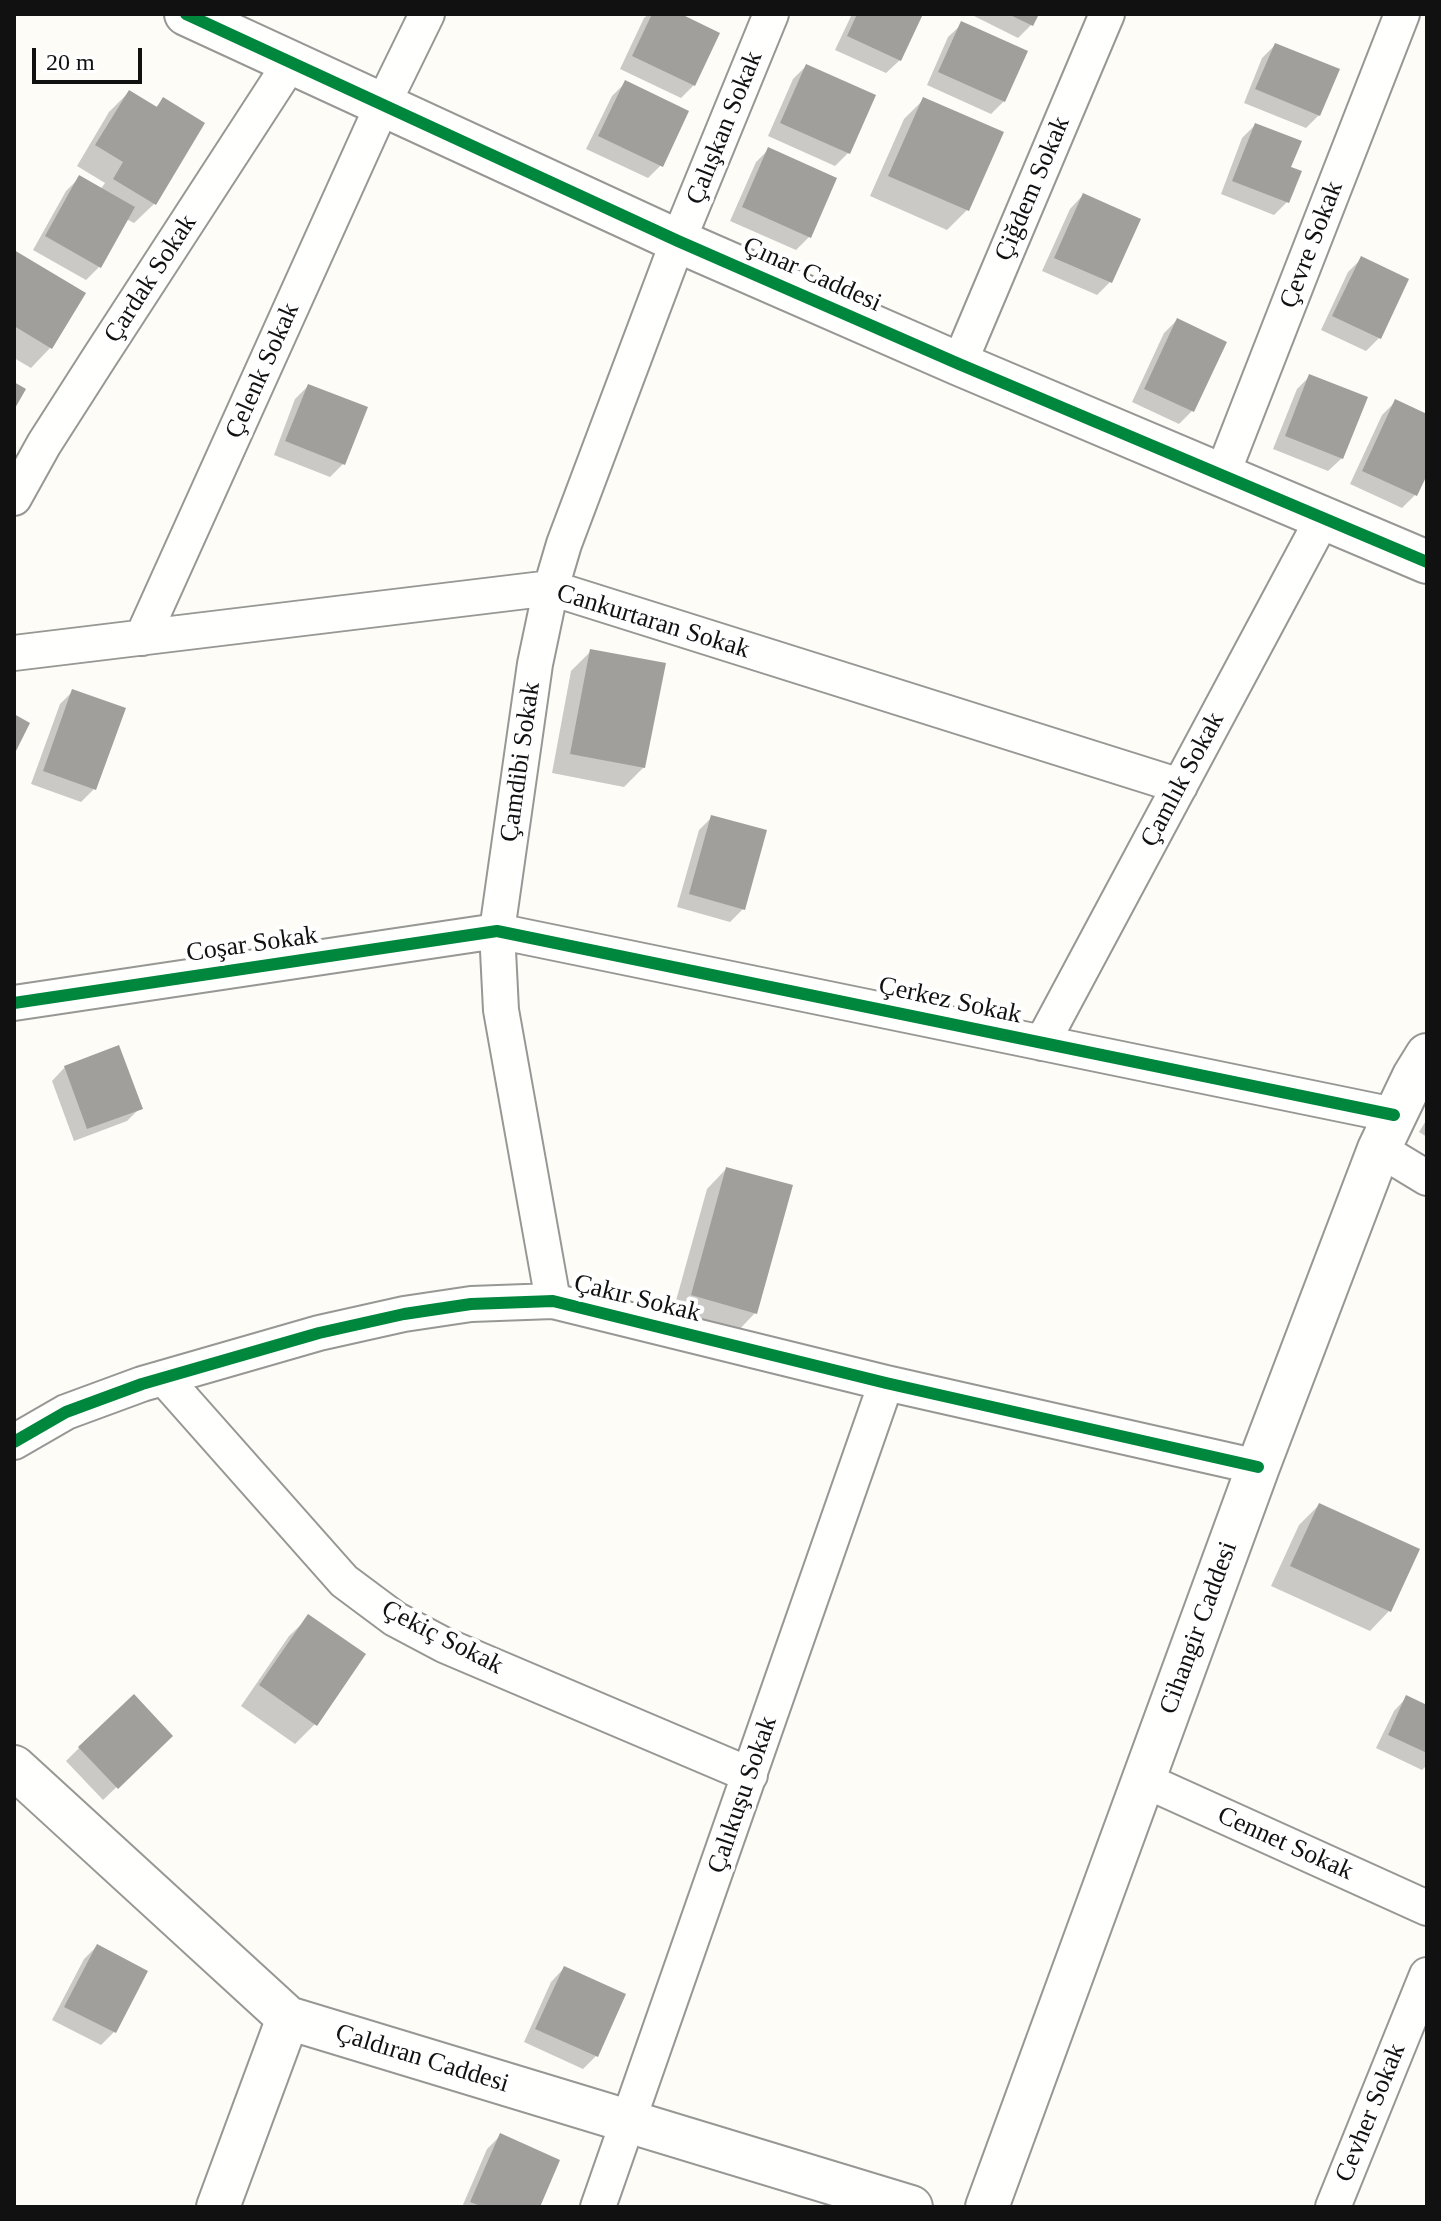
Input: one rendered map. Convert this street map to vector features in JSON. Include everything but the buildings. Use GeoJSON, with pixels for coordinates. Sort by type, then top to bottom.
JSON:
{"type":"FeatureCollection","features":[{"type":"Feature","properties":{"kind":"street","name":"Çınar Caddesi"},"geometry":{"type":"LineString","coordinates":[[186,14],[678,241],[1427,562]]}},
{"type":"Feature","properties":{"kind":"street","name":"Çelenk Sokak"},"geometry":{"type":"LineString","coordinates":[[142,638],[383,104],[427,14]]}},
{"type":"Feature","properties":{"kind":"street","name":"Çalışkan Sokak"},"geometry":{"type":"LineString","coordinates":[[678,241],[771,14]]}},
{"type":"Feature","properties":{"kind":"street","name":"Çiğdem Sokak"},"geometry":{"type":"LineString","coordinates":[[959,364],[1107,14]]}},
{"type":"Feature","properties":{"kind":"street","name":"Çevre Sokak"},"geometry":{"type":"LineString","coordinates":[[1222,475],[1402,14]]}},
{"type":"Feature","properties":{"kind":"street","name":"Çardak Sokak"},"geometry":{"type":"LineString","coordinates":[[14,498],[44,444],[291,62]]}},
{"type":"Feature","properties":{"kind":"street","name":"Çamdibi Sokak"},"geometry":{"type":"LineString","coordinates":[[553,1301],[501,1010],[497,931],[535,664],[551,588],[564,544],[678,241]]}},
{"type":"Feature","properties":{"kind":"street","name":"Çamlık Sokak"},"geometry":{"type":"LineString","coordinates":[[1042,1043],[1323,518]]}},
{"type":"Feature","properties":{"kind":"street","name":"Cankurtaran Sokak"},"geometry":{"type":"LineString","coordinates":[[14,653],[551,588],[1180,786]]}},
{"type":"Feature","properties":{"kind":"street","name":"Coşar Sokak"},"geometry":{"type":"LineString","coordinates":[[14,1003],[497,931]]}},
{"type":"Feature","properties":{"kind":"street","name":"Çerkez Sokak"},"geometry":{"type":"LineString","coordinates":[[497,931],[1042,1043],[1386,1132],[1427,1178]]}},
{"type":"Feature","properties":{"kind":"street","name":"Cihangir Caddesi"},"geometry":{"type":"LineString","coordinates":[[987,2207],[1258,1467],[1386,1132],[1427,1055]]}},
{"type":"Feature","properties":{"kind":"street","name":"Çakır Sokak"},"geometry":{"type":"LineString","coordinates":[[14,1442],[66,1412],[142,1384],[319,1333],[404,1314],[471,1304],[553,1301],[886,1383],[1258,1467]]}},
{"type":"Feature","properties":{"kind":"street","name":"Çekiç Sokak"},"geometry":{"type":"LineString","coordinates":[[164,1378],[344,1581],[395,1619],[444,1645],[750,1775]]}},
{"type":"Feature","properties":{"kind":"street","name":"Çalıkuşu Sokak"},"geometry":{"type":"LineString","coordinates":[[598,2207],[886,1383]]}},
{"type":"Feature","properties":{"kind":"street","name":"Çaldıran Caddesi"},"geometry":{"type":"LineString","coordinates":[[14,1767],[288,2018],[911,2207]]}},
{"type":"Feature","properties":{"kind":"street","name":"Cennet Sokak"},"geometry":{"type":"LineString","coordinates":[[1144,1780],[1427,1908]]}},
{"type":"Feature","properties":{"kind":"street","name":"Cevher Sokak"},"geometry":{"type":"LineString","coordinates":[[1333,2207],[1427,1975]]}},
{"type":"Feature","properties":{"kind":"street"},"geometry":{"type":"LineString","coordinates":[[218,2207],[288,2018]]}},
{"type":"Feature","properties":{"kind":"cycle path"},"geometry":{"type":"LineString","coordinates":[[186,14],[678,241],[1427,562]]}},
{"type":"Feature","properties":{"kind":"cycle path"},"geometry":{"type":"LineString","coordinates":[[14,1003],[497,931],[1394,1115]]}},
{"type":"Feature","properties":{"kind":"cycle path"},"geometry":{"type":"LineString","coordinates":[[14,1442],[66,1412],[142,1384],[319,1333],[404,1314],[471,1304],[553,1301],[886,1383],[1258,1467]]}}]}
